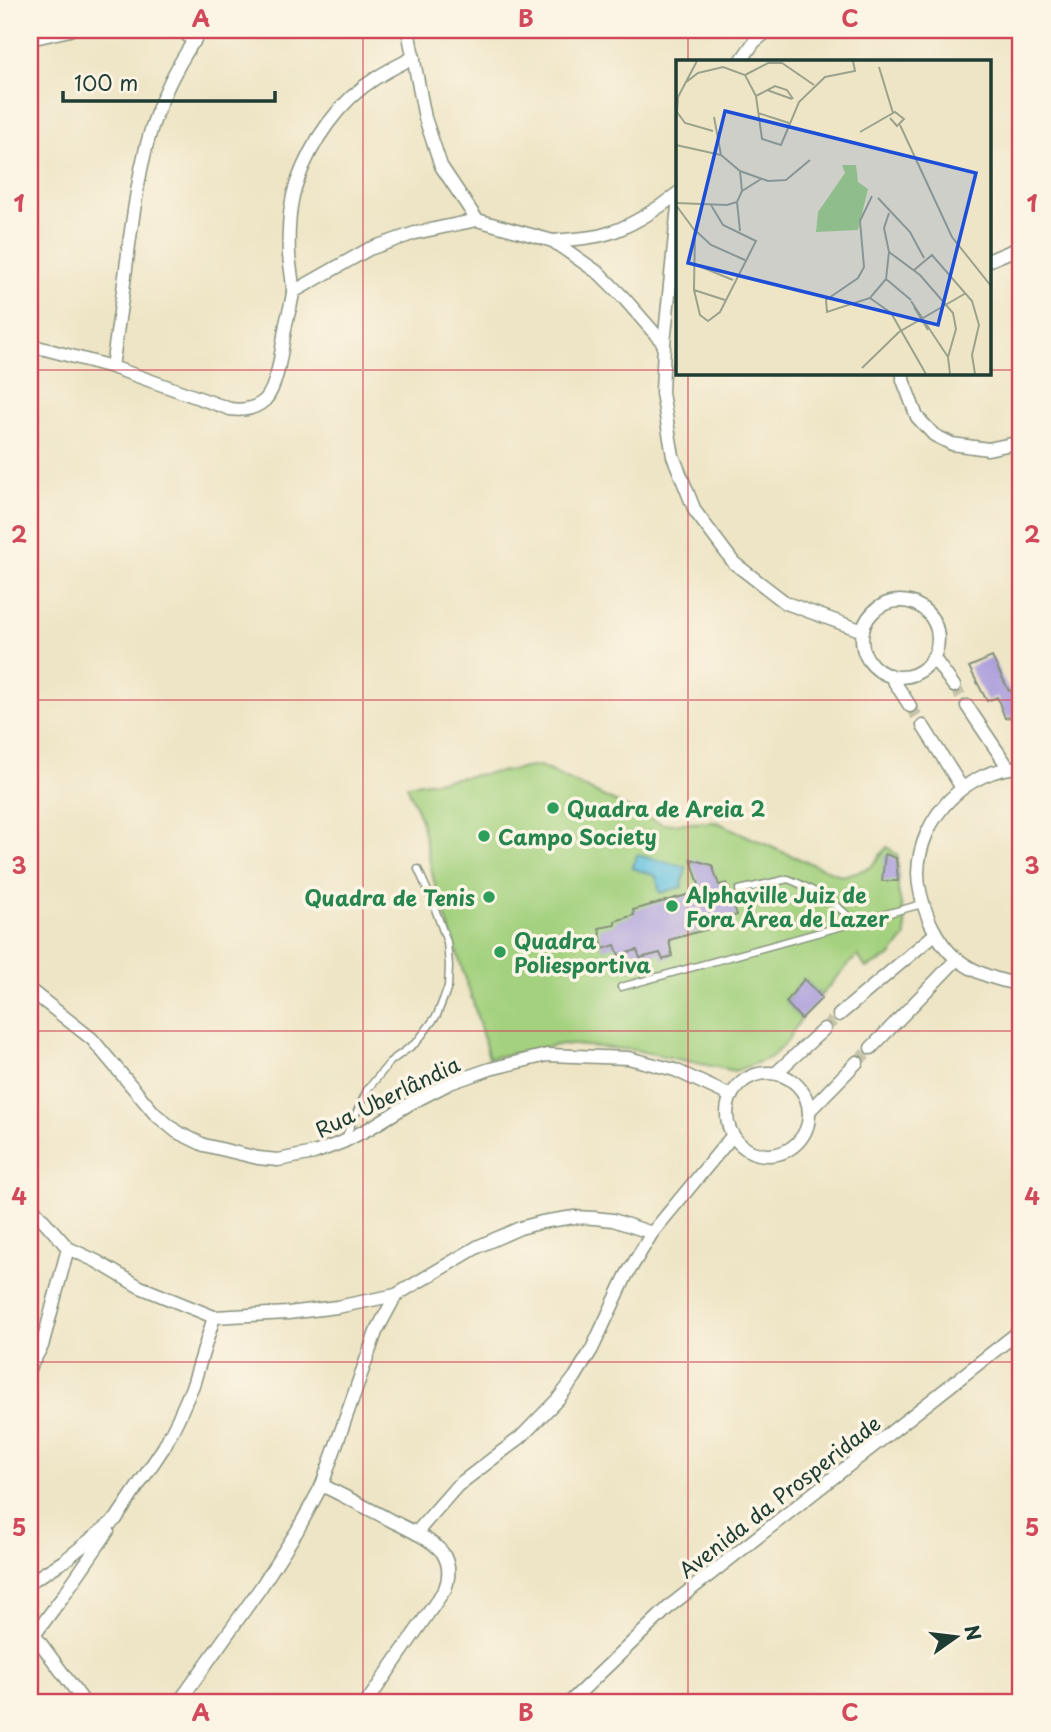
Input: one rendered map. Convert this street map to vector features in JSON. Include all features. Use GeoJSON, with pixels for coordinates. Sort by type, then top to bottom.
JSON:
{"type":"FeatureCollection","features":[{"type":"Feature","properties":{"kind":"street"},"geometry":{"type":"LineString","coordinates":[[30,38],[70,30]]}},
{"type":"Feature","properties":{"kind":"street"},"geometry":{"type":"LineString","coordinates":[[182,30],[194,42]]}},
{"type":"Feature","properties":{"kind":"street"},"geometry":{"type":"LineString","coordinates":[[112,367],[135,207],[154,122],[164,95],[201,30]]}},
{"type":"Feature","properties":{"kind":"street"},"geometry":{"type":"LineString","coordinates":[[408,30],[425,118],[440,166],[477,220]]}},
{"type":"Feature","properties":{"kind":"street"},"geometry":{"type":"LineString","coordinates":[[741,60],[751,36],[769,30]]}},
{"type":"Feature","properties":{"kind":"street"},"geometry":{"type":"LineString","coordinates":[[30,345],[112,367],[230,409],[245,410],[255,407],[265,399],[276,376],[293,292],[289,228],[292,201],[302,167],[325,127],[355,94],[414,57]]}},
{"type":"Feature","properties":{"kind":"street"},"geometry":{"type":"LineString","coordinates":[[553,241],[602,235],[631,223],[676,195]]}},
{"type":"Feature","properties":{"kind":"street"},"geometry":{"type":"LineString","coordinates":[[293,292],[369,249],[415,233],[477,220],[553,241],[600,274],[664,344]]}},
{"type":"Feature","properties":{"kind":"street"},"geometry":{"type":"LineString","coordinates":[[676,226],[662,393],[673,456],[695,511],[734,563],[786,603],[863,631]]}},
{"type":"Feature","properties":{"kind":"street"},"geometry":{"type":"LineString","coordinates":[[992,259],[1021,247]]}},
{"type":"Feature","properties":{"kind":"street"},"geometry":{"type":"LineString","coordinates":[[903,374],[917,417],[934,435],[952,444],[988,449],[1021,442]]}},
{"type":"Feature","properties":{"kind":"street"},"geometry":{"type":"LineString","coordinates":[[892,601],[916,604],[926,611],[937,633],[933,657],[926,667],[915,674],[890,675],[878,670],[869,661],[864,649],[862,636],[865,624],[881,606],[892,601]]}},
{"type":"Feature","properties":{"kind":"street"},"geometry":{"type":"LineString","coordinates":[[933,657],[954,686]]}},
{"type":"Feature","properties":{"kind":"street"},"geometry":{"type":"LineString","coordinates":[[890,675],[910,706]]}},
{"type":"Feature","properties":{"kind":"street"},"geometry":{"type":"LineString","coordinates":[[967,706],[1015,767],[984,775],[962,788],[939,811],[924,840],[918,872],[922,904],[935,934],[957,959],[987,977],[1021,985]]}},
{"type":"Feature","properties":{"kind":"street"},"geometry":{"type":"LineString","coordinates":[[923,726],[962,788]]}},
{"type":"Feature","properties":{"kind":"street"},"geometry":{"type":"LineString","coordinates":[[839,1015],[935,934]]}},
{"type":"Feature","properties":{"kind":"street"},"geometry":{"type":"LineString","coordinates":[[871,1048],[957,959]]}},
{"type":"Feature","properties":{"kind":"street","name":"Rua Uberlândia"},"geometry":{"type":"LineString","coordinates":[[30,990],[92,1040],[155,1114],[177,1132],[204,1145],[258,1158],[278,1160],[314,1153],[343,1142],[450,1083],[490,1069],[547,1055],[628,1058],[675,1070],[731,1096]]}},
{"type":"Feature","properties":{"kind":"street"},"geometry":{"type":"LineString","coordinates":[[776,1073],[824,1029]]}},
{"type":"Feature","properties":{"kind":"street"},"geometry":{"type":"LineString","coordinates":[[809,1111],[857,1062]]}},
{"type":"Feature","properties":{"kind":"street"},"geometry":{"type":"LineString","coordinates":[[762,1073],[776,1073],[789,1078],[806,1098],[808,1125],[802,1138],[793,1147],[767,1155],[754,1153],[733,1135],[727,1109],[731,1096],[739,1085],[762,1073]]}},
{"type":"Feature","properties":{"kind":"street"},"geometry":{"type":"LineString","coordinates":[[416,1533],[457,1486],[521,1437],[559,1398],[592,1349],[626,1276],[652,1233],[733,1135]]}},
{"type":"Feature","properties":{"kind":"street"},"geometry":{"type":"LineString","coordinates":[[30,1205],[68,1248],[140,1287],[214,1317],[288,1313],[337,1307],[396,1295],[478,1246],[520,1228],[542,1222],[574,1217],[594,1218],[613,1220],[652,1233]]}},
{"type":"Feature","properties":{"kind":"street"},"geometry":{"type":"LineString","coordinates":[[30,1367],[42,1346],[68,1248]]}},
{"type":"Feature","properties":{"kind":"street"},"geometry":{"type":"LineString","coordinates":[[179,1702],[261,1587],[297,1531],[322,1485],[376,1332],[396,1295]]}},
{"type":"Feature","properties":{"kind":"street"},"geometry":{"type":"LineString","coordinates":[[84,1702],[31,1633],[79,1573],[164,1447],[193,1385],[214,1317]]}},
{"type":"Feature","properties":{"kind":"street","name":"Avenida da Prosperidade"},"geometry":{"type":"LineString","coordinates":[[570,1702],[671,1605],[1021,1330]]}},
{"type":"Feature","properties":{"kind":"street"},"geometry":{"type":"LineString","coordinates":[[322,1485],[416,1533],[438,1548],[449,1569],[445,1589],[367,1702]]}},
{"type":"Feature","properties":{"kind":"street"},"geometry":{"type":"LineString","coordinates":[[30,1582],[64,1561],[116,1519]]}},
{"type":"Feature","properties":{"kind":"street"},"geometry":{"type":"LineString","coordinates":[[64,1561],[79,1573]]}},
{"type":"Feature","properties":{"kind":"lane"},"geometry":{"type":"LineString","coordinates":[[343,1142],[367,1090],[391,1061],[417,1042],[437,1015],[448,987],[447,942],[418,869]]}},
{"type":"Feature","properties":{"kind":"lane"},"geometry":{"type":"LineString","coordinates":[[740,890],[788,879],[835,905],[850,917],[853,923]]}},
{"type":"Feature","properties":{"kind":"lane"},"geometry":{"type":"LineString","coordinates":[[621,987],[922,904]]}},
{"type":"Feature","properties":{"kind":"green space","name":"Alphaville Juiz de Fora Área de Lazer"},"geometry":{"type":"Polygon","coordinates":[[[539,766],[662,824],[717,822],[842,876],[870,868],[887,847],[898,856],[898,890],[906,936],[890,957],[866,968],[858,956],[820,996],[804,979],[786,1001],[801,1019],[787,1042],[770,1058],[735,1071],[634,1050],[563,1044],[489,1058],[434,881],[421,820],[407,785],[539,766]]]}},
{"type":"Feature","properties":{"kind":"water"},"geometry":{"type":"Polygon","coordinates":[[[637,855],[686,867],[682,887],[660,893],[656,876],[632,868],[637,855]]]}},
{"type":"Feature","properties":{"kind":"building"},"geometry":{"type":"Polygon","coordinates":[[[992,657],[1021,709],[1021,716],[1014,720],[1005,718],[997,697],[987,701],[969,667],[992,657]]]}},
{"type":"Feature","properties":{"kind":"building"},"geometry":{"type":"Polygon","coordinates":[[[885,854],[896,858],[898,881],[882,881],[885,854]]]}},
{"type":"Feature","properties":{"kind":"building"},"geometry":{"type":"Polygon","coordinates":[[[691,859],[712,865],[719,885],[727,883],[737,915],[728,918],[728,925],[669,940],[672,956],[663,960],[660,953],[640,958],[637,950],[619,955],[615,945],[603,949],[599,928],[615,925],[615,921],[634,915],[633,910],[701,891],[691,859]]]}},
{"type":"Feature","properties":{"kind":"building"},"geometry":{"type":"Polygon","coordinates":[[[804,979],[822,998],[801,1019],[786,1002],[804,979]]]}},
{"type":"Feature","properties":{"kind":"tunnel"},"geometry":{"type":"LineString","coordinates":[[954,686],[967,706]]}},
{"type":"Feature","properties":{"kind":"tunnel"},"geometry":{"type":"LineString","coordinates":[[910,706],[923,726]]}},
{"type":"Feature","properties":{"kind":"tunnel"},"geometry":{"type":"LineString","coordinates":[[824,1029],[839,1015]]}},
{"type":"Feature","properties":{"kind":"tunnel"},"geometry":{"type":"LineString","coordinates":[[857,1062],[871,1048]]}},
{"type":"Feature","properties":{"kind":"place","name":"Quadra de Areia 2"},"geometry":{"type":"Point","coordinates":[553,808]}},
{"type":"Feature","properties":{"kind":"place","name":"Campo Society"},"geometry":{"type":"Point","coordinates":[484,836]}},
{"type":"Feature","properties":{"kind":"place","name":"Quadra de Tenis"},"geometry":{"type":"Point","coordinates":[489,897]}},
{"type":"Feature","properties":{"kind":"place","name":"Alphaville Juiz de Fora Área de Lazer"},"geometry":{"type":"Point","coordinates":[672,906]}},
{"type":"Feature","properties":{"kind":"place","name":"Quadra Poliesportiva"},"geometry":{"type":"Point","coordinates":[500,952]}}]}
